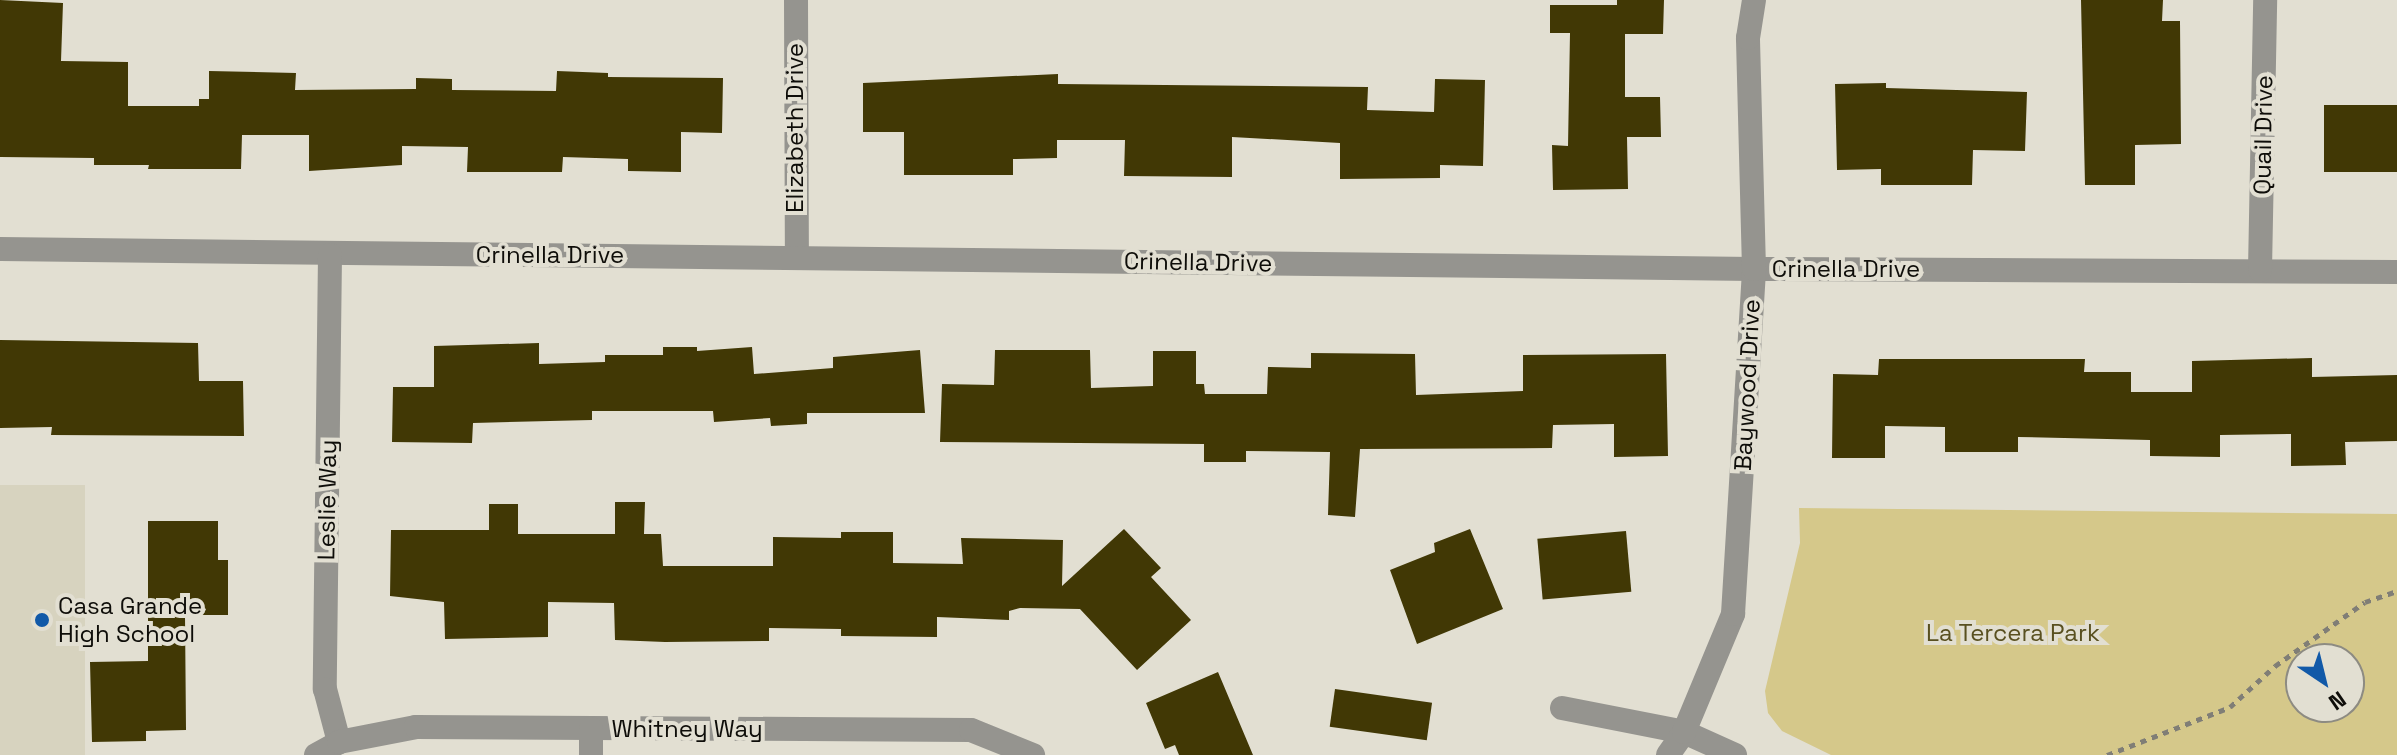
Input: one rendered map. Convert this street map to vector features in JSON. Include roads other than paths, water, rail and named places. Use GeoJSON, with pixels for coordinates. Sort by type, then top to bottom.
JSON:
{"type":"FeatureCollection","features":[{"type":"Feature","properties":{"kind":"street","name":"Elizabeth Drive"},"geometry":{"type":"LineString","coordinates":[[796,0],[797,256]]}},
{"type":"Feature","properties":{"kind":"street","name":"Baywood Drive"},"geometry":{"type":"LineString","coordinates":[[1668,755],[1684,732],[1733,614],[1754,269],[1748,38],[1754,0]]}},
{"type":"Feature","properties":{"kind":"street","name":"Quail Drive"},"geometry":{"type":"LineString","coordinates":[[2260,270],[2265,0]]}},
{"type":"Feature","properties":{"kind":"street","name":"Crinella Drive"},"geometry":{"type":"LineString","coordinates":[[0,249],[1754,269],[2397,272]]}},
{"type":"Feature","properties":{"kind":"street","name":"Leslie Way"},"geometry":{"type":"LineString","coordinates":[[330,255],[325,689],[339,742]]}},
{"type":"Feature","properties":{"kind":"street"},"geometry":{"type":"LineString","coordinates":[[1562,708],[1684,732],[1735,755]]}},
{"type":"Feature","properties":{"kind":"street","name":"Whitney Way"},"geometry":{"type":"LineString","coordinates":[[316,755],[339,742],[416,727],[971,730],[1033,753]]}},
{"type":"Feature","properties":{"kind":"street"},"geometry":{"type":"LineString","coordinates":[[591,729],[591,755]]}},
{"type":"Feature","properties":{"kind":"place","name":"Casa Grande High School"},"geometry":{"type":"Point","coordinates":[42,620]}},
{"type":"Feature","properties":{"kind":"park label","name":"La Tercera Park"},"geometry":{"type":"Point","coordinates":[2013,633]}}]}
